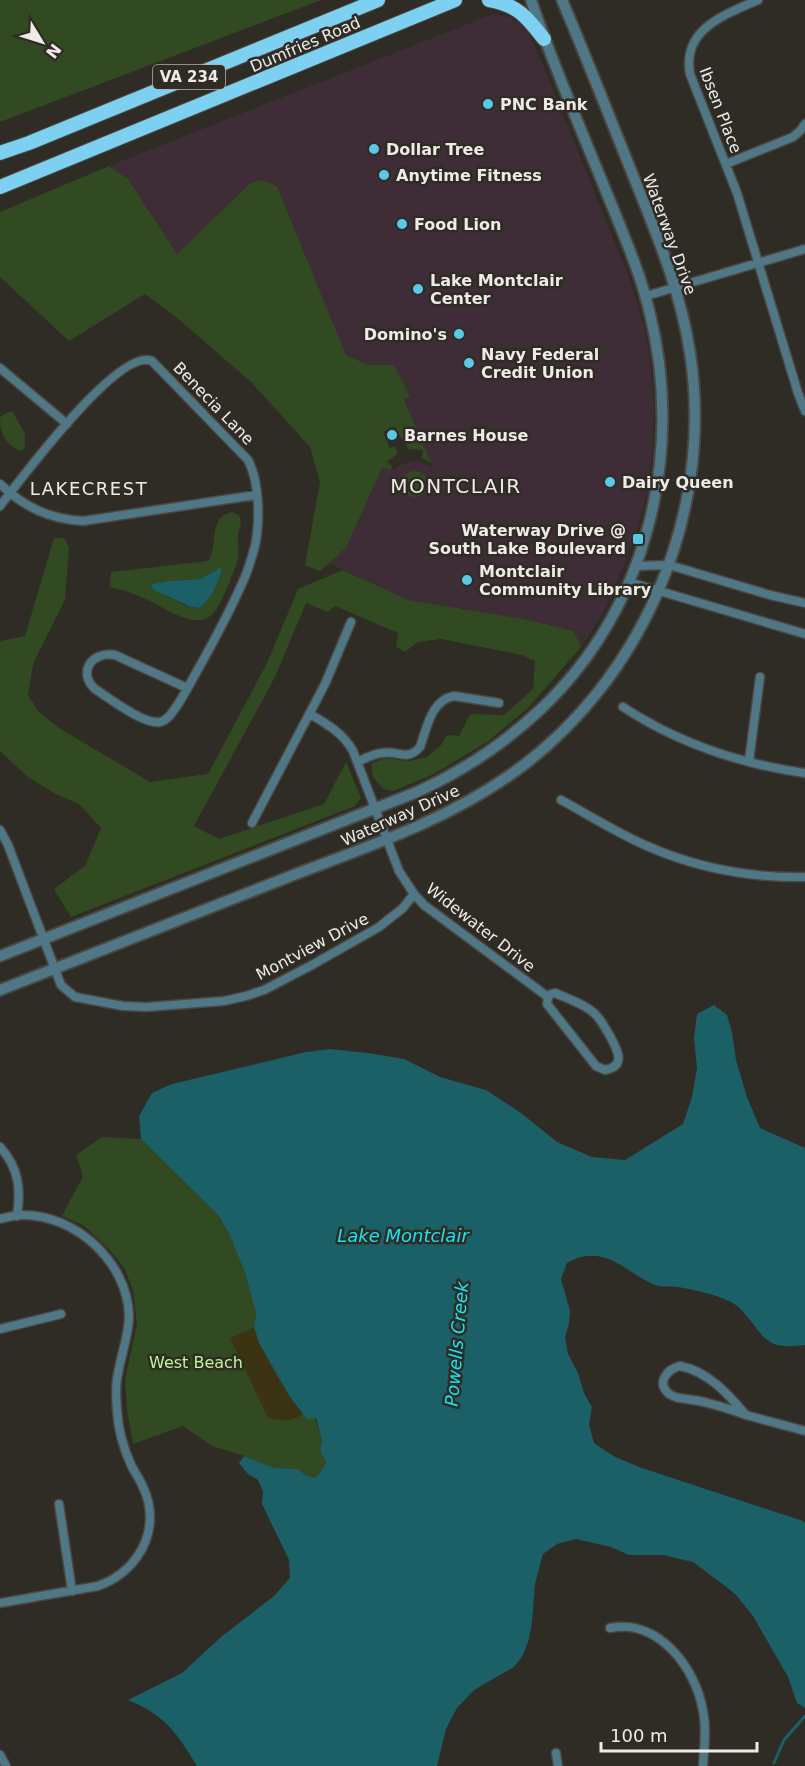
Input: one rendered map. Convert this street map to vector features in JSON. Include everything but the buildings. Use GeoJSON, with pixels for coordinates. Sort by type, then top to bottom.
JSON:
{"type":"FeatureCollection","features":[{"type":"Feature","properties":{"kind":"highway","name":"Dumfries Road"},"geometry":{"type":"LineString","coordinates":[[0,153],[378,0]]}},
{"type":"Feature","properties":{"kind":"highway","name":"Dumfries Road"},"geometry":{"type":"LineString","coordinates":[[0,187],[452,1],[467,0]]}},
{"type":"Feature","properties":{"kind":"highway"},"geometry":{"type":"LineString","coordinates":[[489,0],[509,5],[525,15],[544,39]]}},
{"type":"Feature","properties":{"kind":"street","name":"Waterway Drive"},"geometry":{"type":"LineString","coordinates":[[0,956],[425,789],[472,763],[513,733],[564,685],[587,655],[614,612],[636,566],[655,502],[664,431],[660,368],[646,296],[631,253],[544,39],[531,0]]}},
{"type":"Feature","properties":{"kind":"street","name":"Waterway Drive"},"geometry":{"type":"LineString","coordinates":[[0,990],[387,839],[435,819],[483,793],[512,774],[561,734],[601,689],[648,613],[669,565],[686,506],[694,436],[693,372],[683,317],[666,257],[562,0]]}},
{"type":"Feature","properties":{"kind":"street","name":"Ibsen Place"},"geometry":{"type":"LineString","coordinates":[[758,0],[707,25],[692,44],[689,54],[690,74],[737,193],[805,411]]}},
{"type":"Feature","properties":{"kind":"street"},"geometry":{"type":"LineString","coordinates":[[726,164],[793,137],[805,124]]}},
{"type":"Feature","properties":{"kind":"street"},"geometry":{"type":"LineString","coordinates":[[646,296],[805,249]]}},
{"type":"Feature","properties":{"kind":"street","name":"Benecia Lane"},"geometry":{"type":"LineString","coordinates":[[0,506],[94,393],[111,378],[142,359],[152,361],[248,460],[253,470],[256,481],[257,529],[251,561],[188,688],[166,719],[148,721],[95,689],[88,680],[88,668],[95,658],[102,655],[115,655],[188,688]]}},
{"type":"Feature","properties":{"kind":"street"},"geometry":{"type":"LineString","coordinates":[[0,368],[67,424]]}},
{"type":"Feature","properties":{"kind":"street"},"geometry":{"type":"LineString","coordinates":[[0,484],[35,510],[50,516],[83,521],[256,495]]}},
{"type":"Feature","properties":{"kind":"street"},"geometry":{"type":"LineString","coordinates":[[636,566],[669,565],[805,603]]}},
{"type":"Feature","properties":{"kind":"street"},"geometry":{"type":"LineString","coordinates":[[629,582],[805,634]]}},
{"type":"Feature","properties":{"kind":"street"},"geometry":{"type":"LineString","coordinates":[[252,823],[325,684],[351,622]]}},
{"type":"Feature","properties":{"kind":"street"},"geometry":{"type":"LineString","coordinates":[[749,761],[760,677]]}},
{"type":"Feature","properties":{"kind":"street"},"geometry":{"type":"LineString","coordinates":[[358,762],[381,753],[391,752],[405,756],[416,752],[437,705],[447,697],[454,696],[500,704]]}},
{"type":"Feature","properties":{"kind":"street"},"geometry":{"type":"LineString","coordinates":[[623,707],[691,744],[770,768],[805,773]]}},
{"type":"Feature","properties":{"kind":"street","name":"Widewater Drive"},"geometry":{"type":"LineString","coordinates":[[310,714],[331,726],[351,746],[399,871],[414,894],[424,905],[548,997]]}},
{"type":"Feature","properties":{"kind":"street"},"geometry":{"type":"LineString","coordinates":[[561,800],[645,845],[671,856],[732,873],[805,877]]}},
{"type":"Feature","properties":{"kind":"street","name":"Montview Drive"},"geometry":{"type":"LineString","coordinates":[[0,830],[8,845],[61,985],[75,998],[99,1003],[147,1007],[224,1001],[264,990],[379,927],[403,908],[414,894]]}},
{"type":"Feature","properties":{"kind":"street","name":"Widewater Drive"},"geometry":{"type":"LineString","coordinates":[[555,993],[587,1007],[596,1014],[619,1053],[619,1060],[611,1069],[605,1070],[596,1065],[548,1004],[548,997],[555,993]]}},
{"type":"Feature","properties":{"kind":"street"},"geometry":{"type":"LineString","coordinates":[[0,1147],[9,1158],[17,1175],[19,1200],[17,1215]]}},
{"type":"Feature","properties":{"kind":"street"},"geometry":{"type":"LineString","coordinates":[[0,1219],[17,1215],[39,1217],[71,1228],[85,1237],[109,1260],[117,1273],[127,1299],[129,1314],[128,1332],[117,1376],[117,1413],[126,1452],[147,1494],[150,1509],[148,1534],[139,1555],[118,1577],[98,1586],[0,1604]]}},
{"type":"Feature","properties":{"kind":"street"},"geometry":{"type":"LineString","coordinates":[[0,1329],[61,1314]]}},
{"type":"Feature","properties":{"kind":"street"},"geometry":{"type":"LineString","coordinates":[[746,1415],[723,1389],[688,1367],[673,1368],[664,1377],[665,1389],[675,1397],[713,1404],[746,1415],[805,1431]]}},
{"type":"Feature","properties":{"kind":"street"},"geometry":{"type":"LineString","coordinates":[[59,1504],[72,1591]]}},
{"type":"Feature","properties":{"kind":"street"},"geometry":{"type":"LineString","coordinates":[[610,1628],[627,1626],[648,1632],[684,1664],[693,1678],[704,1712],[703,1766]]}},
{"type":"Feature","properties":{"kind":"street"},"geometry":{"type":"LineString","coordinates":[[556,1753],[558,1766]]}},
{"type":"Feature","properties":{"kind":"street"},"geometry":{"type":"LineString","coordinates":[[0,1755],[6,1766]]}},
{"type":"Feature","properties":{"kind":"shaded area","name":"Lake Montclair Center"},"geometry":{"type":"Polygon","coordinates":[[[493,14],[510,17],[520,23],[528,32],[538,53],[629,277],[645,329],[650,360],[654,403],[653,446],[648,491],[635,537],[606,608],[581,647],[574,631],[524,619],[409,600],[329,563],[346,548],[382,468],[395,470],[400,464],[417,461],[432,467],[404,398],[409,396],[368,366],[346,355],[277,186],[249,184],[177,254],[128,179],[109,166],[493,14]]]}},
{"type":"Feature","properties":{"kind":"green space"},"geometry":{"type":"Polygon","coordinates":[[[0,0],[321,0],[0,122],[0,0]]]}},
{"type":"Feature","properties":{"kind":"green space"},"geometry":{"type":"Polygon","coordinates":[[[109,166],[128,179],[177,254],[249,184],[261,180],[277,186],[346,355],[368,365],[394,365],[410,396],[404,399],[431,463],[422,458],[423,450],[409,450],[395,426],[383,432],[390,448],[395,446],[398,453],[387,462],[392,466],[391,470],[382,468],[346,548],[320,571],[305,565],[320,482],[310,447],[251,382],[176,317],[145,294],[69,341],[0,277],[0,212],[109,166]]]}},
{"type":"Feature","properties":{"kind":"green space"},"geometry":{"type":"Polygon","coordinates":[[[13,412],[25,434],[25,447],[22,451],[11,446],[2,433],[0,417],[13,412]]]}},
{"type":"Feature","properties":{"kind":"green space"},"geometry":{"type":"Polygon","coordinates":[[[415,471],[424,475],[428,484],[424,493],[415,497],[406,493],[402,484],[406,475],[415,471]]]}},
{"type":"Feature","properties":{"kind":"green space"},"geometry":{"type":"Polygon","coordinates":[[[232,512],[239,515],[238,558],[223,597],[217,609],[209,617],[201,620],[184,618],[149,600],[110,587],[111,572],[208,561],[213,548],[216,526],[224,515],[232,512]],[[217,569],[200,579],[152,584],[165,595],[196,608],[201,607],[209,598],[222,571],[217,569]]]}},
{"type":"Feature","properties":{"kind":"green space"},"geometry":{"type":"Polygon","coordinates":[[[54,538],[64,538],[69,547],[65,600],[33,664],[28,695],[38,711],[59,728],[150,782],[208,774],[267,663],[298,589],[343,570],[409,600],[524,619],[574,631],[581,647],[528,708],[487,742],[434,774],[393,791],[383,789],[373,777],[371,764],[384,758],[409,761],[427,757],[441,745],[447,735],[459,736],[470,714],[504,715],[533,689],[535,661],[522,655],[441,639],[418,642],[405,652],[396,647],[398,633],[335,606],[328,612],[306,603],[275,677],[194,826],[219,839],[324,804],[346,762],[361,798],[355,806],[71,917],[54,889],[85,866],[101,828],[79,804],[54,793],[28,777],[0,751],[0,641],[25,636],[54,538]]]}},
{"type":"Feature","properties":{"kind":"green space","name":"West Beach"},"geometry":{"type":"Polygon","coordinates":[[[102,1137],[141,1139],[219,1216],[245,1273],[256,1313],[254,1327],[259,1343],[290,1397],[307,1418],[315,1418],[322,1440],[320,1450],[326,1461],[315,1478],[307,1476],[298,1469],[275,1468],[212,1446],[183,1426],[133,1444],[125,1379],[137,1324],[133,1291],[125,1269],[108,1248],[83,1225],[62,1216],[83,1176],[76,1155],[102,1137]]]}},
{"type":"Feature","properties":{"kind":"sand","name":"West Beach"},"geometry":{"type":"Polygon","coordinates":[[[254,1327],[275,1372],[303,1414],[298,1417],[286,1420],[268,1418],[230,1338],[254,1327]]]}},
{"type":"Feature","properties":{"kind":"water"},"geometry":{"type":"Polygon","coordinates":[[[221,567],[222,571],[213,592],[198,608],[154,590],[151,586],[169,581],[200,579],[221,567]]]}},
{"type":"Feature","properties":{"kind":"water","name":"Lake Montclair"},"geometry":{"type":"Polygon","coordinates":[[[714,1005],[727,1015],[736,1060],[747,1097],[760,1128],[805,1148],[805,1345],[784,1346],[771,1342],[759,1332],[737,1306],[725,1299],[691,1289],[659,1286],[644,1280],[610,1259],[593,1256],[567,1263],[561,1279],[570,1311],[565,1337],[568,1354],[592,1407],[589,1425],[594,1443],[615,1457],[642,1468],[805,1523],[805,1708],[797,1703],[788,1677],[753,1616],[736,1595],[693,1562],[663,1555],[629,1555],[611,1547],[576,1539],[557,1544],[543,1554],[535,1584],[529,1639],[523,1655],[514,1667],[474,1690],[457,1708],[446,1729],[437,1766],[197,1766],[169,1726],[152,1712],[128,1700],[182,1673],[221,1637],[274,1596],[290,1578],[289,1560],[262,1504],[263,1492],[258,1480],[248,1474],[239,1463],[244,1456],[275,1468],[298,1469],[307,1476],[315,1478],[326,1462],[320,1450],[322,1440],[316,1418],[307,1419],[290,1397],[259,1343],[254,1327],[256,1313],[245,1273],[219,1216],[141,1139],[139,1116],[152,1093],[172,1084],[306,1052],[330,1049],[368,1053],[404,1059],[440,1077],[486,1090],[521,1113],[557,1142],[592,1157],[625,1160],[683,1124],[692,1097],[697,1068],[694,1038],[697,1014],[714,1005]]]}},
{"type":"Feature","properties":{"kind":"waterway"},"geometry":{"type":"LineString","coordinates":[[774,1763],[784,1740],[805,1716]]}},
{"type":"Feature","properties":{"kind":"place","name":"PNC Bank"},"geometry":{"type":"Point","coordinates":[488,104]}},
{"type":"Feature","properties":{"kind":"place","name":"Dollar Tree"},"geometry":{"type":"Point","coordinates":[374,149]}},
{"type":"Feature","properties":{"kind":"place","name":"Anytime Fitness"},"geometry":{"type":"Point","coordinates":[384,175]}},
{"type":"Feature","properties":{"kind":"place","name":"Food Lion"},"geometry":{"type":"Point","coordinates":[402,224]}},
{"type":"Feature","properties":{"kind":"place","name":"Lake Montclair Center"},"geometry":{"type":"Point","coordinates":[418,289]}},
{"type":"Feature","properties":{"kind":"place","name":"Domino's"},"geometry":{"type":"Point","coordinates":[459,334]}},
{"type":"Feature","properties":{"kind":"place","name":"Navy Federal Credit Union"},"geometry":{"type":"Point","coordinates":[469,363]}},
{"type":"Feature","properties":{"kind":"place","name":"Barnes House"},"geometry":{"type":"Point","coordinates":[392,435]}},
{"type":"Feature","properties":{"kind":"place","name":"Dairy Queen"},"geometry":{"type":"Point","coordinates":[610,482]}},
{"type":"Feature","properties":{"kind":"place","name":"Waterway Drive @ South Lake Boulevard"},"geometry":{"type":"Point","coordinates":[638,539]}},
{"type":"Feature","properties":{"kind":"place","name":"Montclair Community Library"},"geometry":{"type":"Point","coordinates":[467,580]}},
{"type":"Feature","properties":{"kind":"district","name":"MONTCLAIR"},"geometry":{"type":"Point","coordinates":[456,486]}},
{"type":"Feature","properties":{"kind":"district","name":"LAKECREST"},"geometry":{"type":"Point","coordinates":[89,489]}},
{"type":"Feature","properties":{"kind":"water label","name":"Powells Creek"},"geometry":{"type":"Point","coordinates":[457,1344]}}]}
